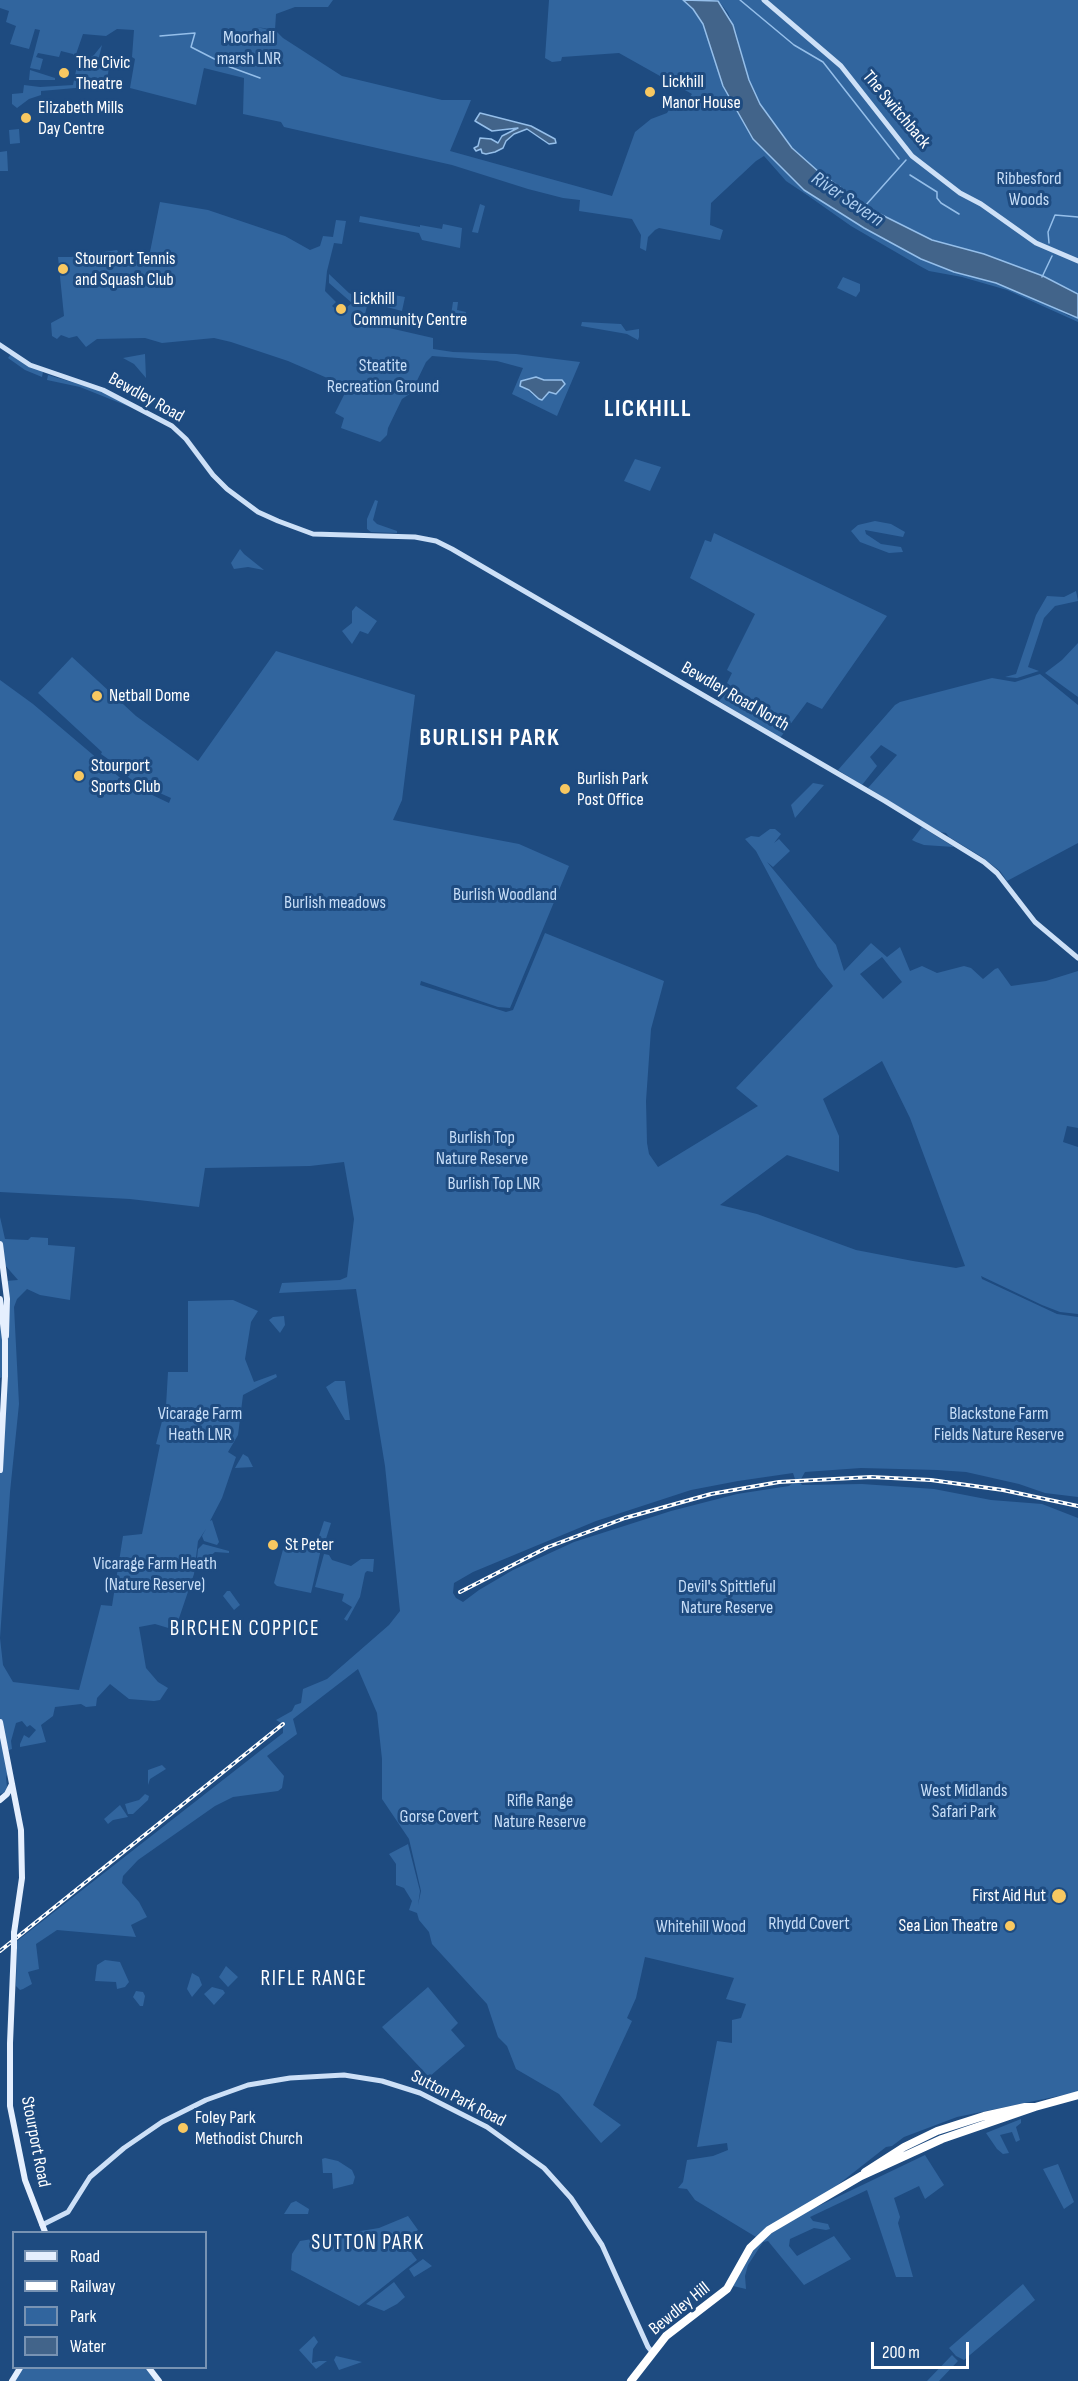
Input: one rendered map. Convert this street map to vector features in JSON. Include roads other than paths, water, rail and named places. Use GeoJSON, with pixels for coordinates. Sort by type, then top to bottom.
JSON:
{"type":"FeatureCollection","features":[{"type":"Feature","properties":{"kind":"highway","name":"Bewdley Hill"},"geometry":{"type":"LineString","coordinates":[[631,2381],[666,2336],[727,2289],[750,2248],[764,2234],[861,2176],[942,2139],[1035,2107],[1078,2095]]}},
{"type":"Feature","properties":{"kind":"main road","name":"The Switchback"},"geometry":{"type":"LineString","coordinates":[[764,0],[841,66],[903,146],[919,161],[960,193],[981,204],[1036,243],[1078,261]]}},
{"type":"Feature","properties":{"kind":"main road","name":"Bewdley Road"},"geometry":{"type":"LineString","coordinates":[[0,345],[30,365],[103,390],[172,426],[186,439],[213,475],[227,489],[258,512],[322,536],[421,537],[435,541],[460,555]]}},
{"type":"Feature","properties":{"kind":"main road","name":"Bewdley Road North"},"geometry":{"type":"LineString","coordinates":[[460,555],[885,801],[992,868],[1035,922],[1078,958]]}},
{"type":"Feature","properties":{"kind":"main road"},"geometry":{"type":"LineString","coordinates":[[0,1244],[6,1281],[8,1315],[0,1470]]}},
{"type":"Feature","properties":{"kind":"main road"},"geometry":{"type":"LineString","coordinates":[[0,1299],[5,1340]]}},
{"type":"Feature","properties":{"kind":"main road"},"geometry":{"type":"LineString","coordinates":[[0,1722],[16,1797],[0,1800]]}},
{"type":"Feature","properties":{"kind":"main road"},"geometry":{"type":"LineString","coordinates":[[0,1800],[7,1794],[13,1783]]}},
{"type":"Feature","properties":{"kind":"main road","name":"Stourport Road"},"geometry":{"type":"LineString","coordinates":[[16,1797],[21,1830],[22,1878],[14,1947],[10,2106],[25,2180],[45,2231]]}},
{"type":"Feature","properties":{"kind":"main road","name":"Sutton Park Road"},"geometry":{"type":"LineString","coordinates":[[42,2225],[68,2212],[90,2177],[125,2147],[162,2122],[206,2100],[248,2085],[290,2078],[344,2075],[382,2081],[420,2093],[487,2127],[525,2152],[550,2175],[571,2198],[602,2245],[652,2352]]}},
{"type":"Feature","properties":{"kind":"water","name":"River Severn"},"geometry":{"type":"Polygon","coordinates":[[[683,0],[718,1],[733,25],[749,80],[760,104],[792,148],[819,172],[872,210],[932,240],[984,254],[1043,276],[1078,294],[1078,318],[996,283],[954,272],[921,259],[864,228],[804,190],[753,139],[723,86],[703,24],[693,9],[683,0]]]}},
{"type":"Feature","properties":{"kind":"water"},"geometry":{"type":"Polygon","coordinates":[[[480,113],[531,126],[555,139],[556,143],[549,144],[527,129],[514,134],[506,141],[503,148],[495,152],[486,154],[482,153],[481,149],[476,151],[474,148],[478,146],[480,138],[491,139],[498,143],[502,136],[518,128],[492,131],[475,121],[480,113]]]}},
{"type":"Feature","properties":{"kind":"water"},"geometry":{"type":"Polygon","coordinates":[[[536,377],[544,380],[562,380],[565,384],[556,394],[549,392],[542,400],[520,386],[521,381],[536,377]]]}},
{"type":"Feature","properties":{"kind":"waterway"},"geometry":{"type":"LineString","coordinates":[[740,0],[794,45],[823,62],[899,159]]}},
{"type":"Feature","properties":{"kind":"waterway"},"geometry":{"type":"LineString","coordinates":[[160,36],[195,33],[191,47],[230,67],[260,78]]}},
{"type":"Feature","properties":{"kind":"waterway","name":"River Severn"},"geometry":{"type":"LineString","coordinates":[[865,206],[906,160]]}},
{"type":"Feature","properties":{"kind":"waterway"},"geometry":{"type":"LineString","coordinates":[[910,175],[937,192],[937,198],[941,203],[959,214]]}},
{"type":"Feature","properties":{"kind":"waterway"},"geometry":{"type":"LineString","coordinates":[[1049,243],[1048,232],[1055,215],[1078,217]]}},
{"type":"Feature","properties":{"kind":"waterway"},"geometry":{"type":"LineString","coordinates":[[1042,277],[1052,256]]}},
{"type":"Feature","properties":{"kind":"railway"},"geometry":{"type":"LineString","coordinates":[[460,1592],[548,1547],[625,1518],[711,1494],[779,1482],[871,1477],[931,1480],[1003,1490],[1078,1506]]}},
{"type":"Feature","properties":{"kind":"railway"},"geometry":{"type":"LineString","coordinates":[[0,1951],[283,1724]]}},
{"type":"Feature","properties":{"kind":"place","name":"The Civic Theatre"},"geometry":{"type":"Point","coordinates":[64,73]}},
{"type":"Feature","properties":{"kind":"place","name":"Lickhill Manor House"},"geometry":{"type":"Point","coordinates":[650,92]}},
{"type":"Feature","properties":{"kind":"place","name":"Elizabeth Mills Day Centre"},"geometry":{"type":"Point","coordinates":[26,118]}},
{"type":"Feature","properties":{"kind":"place","name":"Stourport Tennis and Squash Club"},"geometry":{"type":"Point","coordinates":[63,269]}},
{"type":"Feature","properties":{"kind":"place","name":"Lickhill Community Centre"},"geometry":{"type":"Point","coordinates":[341,309]}},
{"type":"Feature","properties":{"kind":"place","name":"Netball Dome"},"geometry":{"type":"Point","coordinates":[97,696]}},
{"type":"Feature","properties":{"kind":"place","name":"Stourport Sports Club"},"geometry":{"type":"Point","coordinates":[79,776]}},
{"type":"Feature","properties":{"kind":"place","name":"Burlish Park Post Office"},"geometry":{"type":"Point","coordinates":[565,789]}},
{"type":"Feature","properties":{"kind":"place","name":"St Peter"},"geometry":{"type":"Point","coordinates":[273,1545]}},
{"type":"Feature","properties":{"kind":"place","name":"First Aid Hut"},"geometry":{"type":"Point","coordinates":[1059,1896]}},
{"type":"Feature","properties":{"kind":"place","name":"Sea Lion Theatre"},"geometry":{"type":"Point","coordinates":[1010,1926]}},
{"type":"Feature","properties":{"kind":"place","name":"Foley Park Methodist Church"},"geometry":{"type":"Point","coordinates":[183,2128]}},
{"type":"Feature","properties":{"kind":"district","name":"LICKHILL"},"geometry":{"type":"Point","coordinates":[648,410]}},
{"type":"Feature","properties":{"kind":"district","name":"BURLISH PARK"},"geometry":{"type":"Point","coordinates":[490,739]}},
{"type":"Feature","properties":{"kind":"district","name":"BIRCHEN COPPICE"},"geometry":{"type":"Point","coordinates":[245,1630]}},
{"type":"Feature","properties":{"kind":"district","name":"RIFLE RANGE"},"geometry":{"type":"Point","coordinates":[314,1980]}},
{"type":"Feature","properties":{"kind":"district","name":"SUTTON PARK"},"geometry":{"type":"Point","coordinates":[368,2244]}},
{"type":"Feature","properties":{"kind":"park label","name":"Moorhall marsh LNR"},"geometry":{"type":"Point","coordinates":[249,48]}},
{"type":"Feature","properties":{"kind":"park label","name":"Ribbesford Woods"},"geometry":{"type":"Point","coordinates":[1029,189]}},
{"type":"Feature","properties":{"kind":"park label","name":"Steatite Recreation Ground"},"geometry":{"type":"Point","coordinates":[383,376]}},
{"type":"Feature","properties":{"kind":"park label","name":"Burlish Woodland"},"geometry":{"type":"Point","coordinates":[505,895]}},
{"type":"Feature","properties":{"kind":"park label","name":"Burlish meadows"},"geometry":{"type":"Point","coordinates":[335,903]}},
{"type":"Feature","properties":{"kind":"park label","name":"Burlish Top Nature Reserve"},"geometry":{"type":"Point","coordinates":[482,1148]}},
{"type":"Feature","properties":{"kind":"park label","name":"Burlish Top LNR"},"geometry":{"type":"Point","coordinates":[494,1184]}},
{"type":"Feature","properties":{"kind":"park label","name":"Vicarage Farm Heath LNR"},"geometry":{"type":"Point","coordinates":[200,1424]}},
{"type":"Feature","properties":{"kind":"park label","name":"Blackstone Farm Fields Nature Reserve"},"geometry":{"type":"Point","coordinates":[999,1424]}},
{"type":"Feature","properties":{"kind":"park label","name":"Vicarage Farm Heath (Nature Reserve)"},"geometry":{"type":"Point","coordinates":[155,1574]}},
{"type":"Feature","properties":{"kind":"park label","name":"Devil's Spittleful Nature Reserve"},"geometry":{"type":"Point","coordinates":[727,1597]}},
{"type":"Feature","properties":{"kind":"park label","name":"West Midlands Safari Park"},"geometry":{"type":"Point","coordinates":[964,1801]}},
{"type":"Feature","properties":{"kind":"park label","name":"Rifle Range Nature Reserve"},"geometry":{"type":"Point","coordinates":[540,1811]}},
{"type":"Feature","properties":{"kind":"park label","name":"Gorse Covert"},"geometry":{"type":"Point","coordinates":[439,1817]}},
{"type":"Feature","properties":{"kind":"park label","name":"Rhydd Covert"},"geometry":{"type":"Point","coordinates":[809,1924]}},
{"type":"Feature","properties":{"kind":"park label","name":"Whitehill Wood"},"geometry":{"type":"Point","coordinates":[701,1927]}}]}
